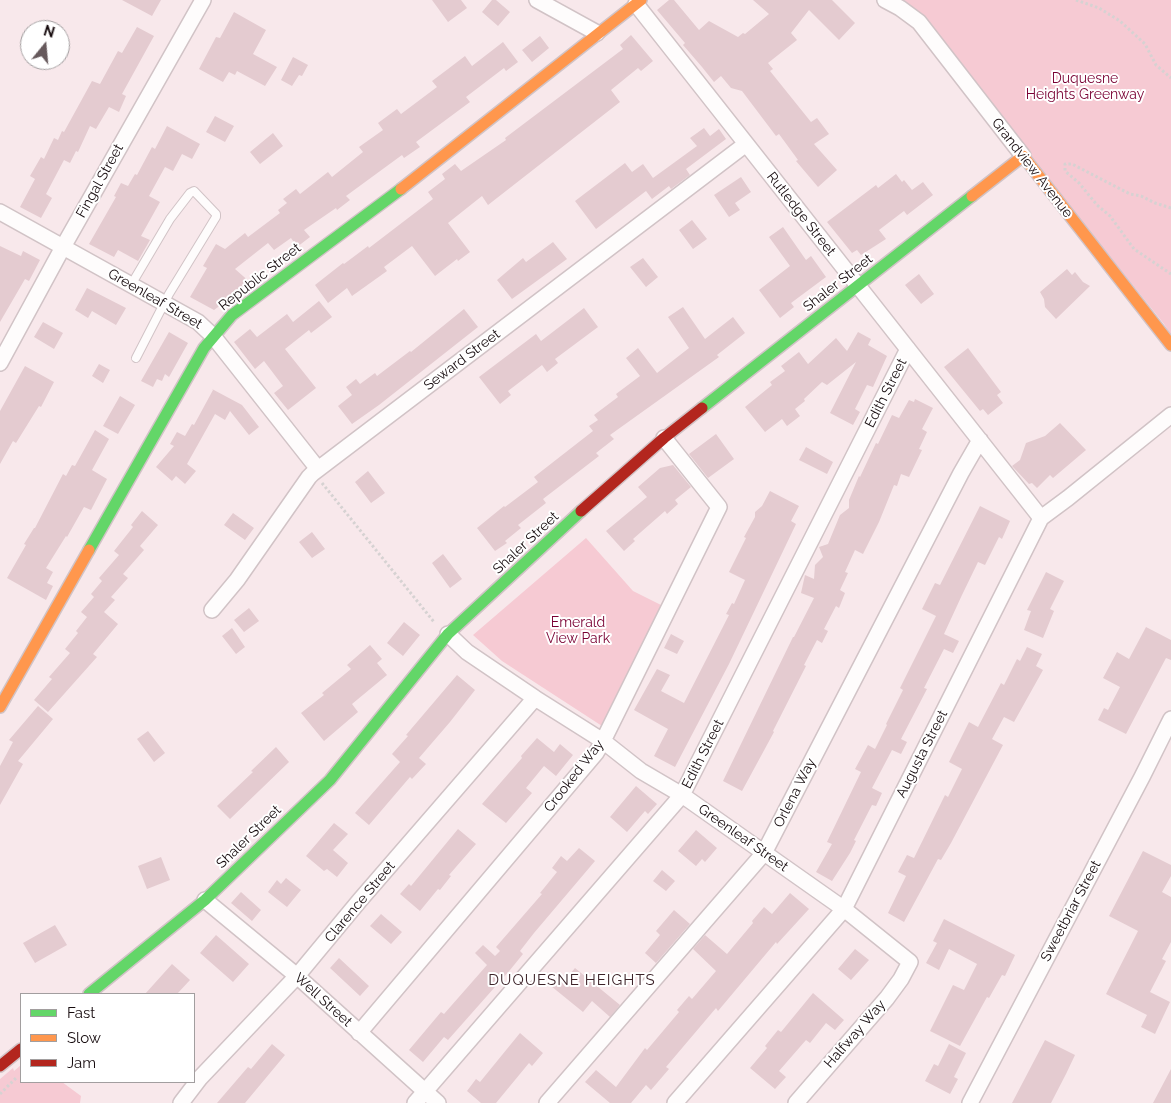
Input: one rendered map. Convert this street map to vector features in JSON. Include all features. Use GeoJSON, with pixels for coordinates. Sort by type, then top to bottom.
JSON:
{"type":"FeatureCollection","features":[{"type":"Feature","properties":{"kind":"street","name":"Fingal Street"},"geometry":{"type":"LineString","coordinates":[[0,363],[63,247],[203,0]]}},
{"type":"Feature","properties":{"kind":"street"},"geometry":{"type":"LineString","coordinates":[[537,0],[597,33]]}},
{"type":"Feature","properties":{"kind":"street","name":"Grandview Avenue"},"geometry":{"type":"LineString","coordinates":[[885,0],[919,22],[1171,345]]}},
{"type":"Feature","properties":{"kind":"street","name":"Republic Street"},"geometry":{"type":"LineString","coordinates":[[0,707],[78,566],[213,336],[232,315],[419,174],[638,2]]}},
{"type":"Feature","properties":{"kind":"street","name":"Rutledge Street"},"geometry":{"type":"LineString","coordinates":[[638,2],[746,144],[1041,518]]}},
{"type":"Feature","properties":{"kind":"street","name":"Seward Street"},"geometry":{"type":"LineString","coordinates":[[212,610],[236,580],[309,477],[319,475],[746,144]]}},
{"type":"Feature","properties":{"kind":"street","name":"Shaler Street"},"geometry":{"type":"LineString","coordinates":[[91,993],[205,900],[330,780],[448,634],[609,485],[664,438],[1023,156]]}},
{"type":"Feature","properties":{"kind":"street","name":"Greenleaf Street"},"geometry":{"type":"LineString","coordinates":[[0,212],[198,322],[213,336],[319,475]]}},
{"type":"Feature","properties":{"kind":"street","name":"Edith Street"},"geometry":{"type":"LineString","coordinates":[[420,1097],[682,795],[908,349]]}},
{"type":"Feature","properties":{"kind":"street","name":"Augusta Street"},"geometry":{"type":"LineString","coordinates":[[675,1103],[844,909],[1041,518],[1171,415]]}},
{"type":"Feature","properties":{"kind":"street","name":"Crooked Way"},"geometry":{"type":"LineString","coordinates":[[359,1033],[596,753],[603,741],[719,507],[664,438]]}},
{"type":"Feature","properties":{"kind":"street","name":"Orlena Way"},"geometry":{"type":"LineString","coordinates":[[547,1103],[764,854],[980,440]]}},
{"type":"Feature","properties":{"kind":"street","name":"Greenleaf Street"},"geometry":{"type":"LineString","coordinates":[[448,634],[467,652],[603,741],[641,771],[682,795],[844,909],[910,962]]}},
{"type":"Feature","properties":{"kind":"street","name":"Clarence Street"},"geometry":{"type":"LineString","coordinates":[[182,1103],[200,1078],[297,976],[360,900],[535,698]]}},
{"type":"Feature","properties":{"kind":"street","name":"Sweetbriar Street"},"geometry":{"type":"LineString","coordinates":[[970,1103],[1171,719]]}},
{"type":"Feature","properties":{"kind":"street","name":"Well Street"},"geometry":{"type":"LineString","coordinates":[[205,900],[297,976],[359,1033],[420,1097],[438,1103]]}},
{"type":"Feature","properties":{"kind":"street","name":"Halfway Way"},"geometry":{"type":"LineString","coordinates":[[796,1103],[887,998],[901,979],[910,962]]}},
{"type":"Feature","properties":{"kind":"street"},"geometry":{"type":"LineString","coordinates":[[0,1066],[20,1050]]}},
{"type":"Feature","properties":{"kind":"lane"},"geometry":{"type":"LineString","coordinates":[[131,285],[170,219],[190,193],[194,191],[216,214],[216,217],[164,302],[136,358]]}},
{"type":"Feature","properties":{"kind":"path"},"geometry":{"type":"LineString","coordinates":[[1076,0],[1099,8],[1120,21],[1145,44],[1156,65],[1171,78]]}},
{"type":"Feature","properties":{"kind":"path"},"geometry":{"type":"LineString","coordinates":[[1171,208],[1142,196],[1130,194],[1072,164],[1065,164],[1065,171],[1110,216],[1134,249],[1171,274]]}},
{"type":"Feature","properties":{"kind":"path"},"geometry":{"type":"LineString","coordinates":[[319,475],[436,625]]}},
{"type":"Feature","properties":{"kind":"green space","name":"Duquesne Heights Greenway"},"geometry":{"type":"Polygon","coordinates":[[[904,0],[1171,0],[1171,335],[1164,324],[904,0]]]}},
{"type":"Feature","properties":{"kind":"green space","name":"Emerald View Park"},"geometry":{"type":"Polygon","coordinates":[[[586,538],[633,591],[663,606],[602,726],[502,661],[473,635],[586,538]]]}},
{"type":"Feature","properties":{"kind":"green space"},"geometry":{"type":"Polygon","coordinates":[[[20,1066],[20,1083],[63,1083],[81,1096],[80,1103],[0,1103],[0,1079],[13,1068],[14,1071],[20,1066]]]}},
{"type":"Feature","properties":{"kind":"building"},"geometry":{"type":"Polygon","coordinates":[[[122,0],[161,0],[152,16],[122,0]]]}},
{"type":"Feature","properties":{"kind":"building"},"geometry":{"type":"Polygon","coordinates":[[[432,0],[461,0],[467,8],[448,22],[432,0]]]}},
{"type":"Feature","properties":{"kind":"building"},"geometry":{"type":"Polygon","coordinates":[[[492,0],[496,0],[510,12],[498,26],[482,12],[492,0]]]}},
{"type":"Feature","properties":{"kind":"building"},"geometry":{"type":"Polygon","coordinates":[[[669,0],[674,0],[699,30],[709,21],[738,37],[743,33],[745,34],[769,14],[753,0],[832,0],[855,23],[839,40],[809,10],[791,33],[797,40],[768,63],[773,69],[770,71],[811,122],[817,118],[829,134],[814,144],[837,170],[818,187],[796,161],[798,160],[779,134],[776,136],[742,91],[731,88],[721,76],[714,82],[683,45],[685,43],[657,10],[669,0]]]}},
{"type":"Feature","properties":{"kind":"building"},"geometry":{"type":"Polygon","coordinates":[[[234,12],[266,30],[253,54],[277,67],[265,86],[237,71],[235,75],[229,72],[223,82],[199,69],[216,37],[220,38],[234,12]]]}},
{"type":"Feature","properties":{"kind":"building"},"geometry":{"type":"Polygon","coordinates":[[[137,27],[154,36],[122,94],[126,96],[119,112],[109,107],[96,129],[90,126],[78,152],[76,151],[70,163],[64,160],[46,194],[52,198],[41,218],[20,207],[35,179],[30,176],[41,157],[44,159],[54,138],[58,140],[62,131],[64,132],[92,81],[100,84],[118,51],[122,53],[137,27]]]}},
{"type":"Feature","properties":{"kind":"building"},"geometry":{"type":"Polygon","coordinates":[[[631,35],[653,61],[641,71],[638,68],[611,90],[620,102],[488,205],[482,196],[448,223],[470,252],[458,261],[457,259],[435,276],[412,246],[384,267],[387,271],[352,296],[347,288],[328,303],[315,285],[343,263],[368,246],[369,248],[433,199],[428,192],[445,179],[442,174],[455,164],[461,171],[506,140],[505,138],[623,49],[620,45],[631,35]]]}},
{"type":"Feature","properties":{"kind":"building"},"geometry":{"type":"Polygon","coordinates":[[[540,36],[549,48],[532,62],[522,50],[540,36]]]}},
{"type":"Feature","properties":{"kind":"building"},"geometry":{"type":"Polygon","coordinates":[[[503,42],[518,62],[506,71],[504,68],[466,97],[470,102],[416,142],[420,147],[404,158],[402,155],[346,196],[350,200],[337,210],[336,208],[304,230],[310,237],[297,247],[291,238],[274,250],[268,243],[235,269],[251,283],[214,310],[190,297],[207,268],[203,266],[216,244],[225,249],[245,233],[248,237],[280,213],[278,210],[287,203],[283,199],[296,189],[300,194],[328,172],[332,177],[363,152],[359,147],[383,130],[378,123],[397,109],[401,114],[437,87],[432,81],[465,56],[472,66],[503,42]]]}},
{"type":"Feature","properties":{"kind":"building"},"geometry":{"type":"Polygon","coordinates":[[[293,57],[308,65],[302,76],[299,75],[292,86],[281,80],[293,57]]]}},
{"type":"Feature","properties":{"kind":"building"},"geometry":{"type":"Polygon","coordinates":[[[215,116],[234,126],[225,142],[206,132],[215,116]]]}},
{"type":"Feature","properties":{"kind":"building"},"geometry":{"type":"Polygon","coordinates":[[[167,126],[200,144],[192,159],[182,154],[173,171],[165,167],[149,196],[160,202],[141,236],[150,240],[138,261],[118,250],[114,257],[89,244],[116,197],[114,196],[121,183],[128,186],[135,174],[137,175],[152,147],[155,149],[167,126]]]}},
{"type":"Feature","properties":{"kind":"building"},"geometry":{"type":"Polygon","coordinates":[[[704,128],[710,136],[719,129],[726,139],[686,169],[690,175],[671,189],[669,186],[652,199],[646,191],[596,229],[575,201],[625,163],[632,172],[643,164],[653,178],[697,146],[690,138],[704,128]]]}},
{"type":"Feature","properties":{"kind":"building"},"geometry":{"type":"Polygon","coordinates":[[[273,133],[283,146],[260,164],[250,152],[273,133]]]}},
{"type":"Feature","properties":{"kind":"building"},"geometry":{"type":"Polygon","coordinates":[[[896,174],[912,190],[923,182],[933,195],[907,215],[904,211],[879,230],[886,239],[861,255],[857,250],[852,253],[827,222],[876,185],[878,188],[896,174]]]}},
{"type":"Feature","properties":{"kind":"building"},"geometry":{"type":"Polygon","coordinates":[[[741,177],[751,192],[735,203],[740,210],[729,217],[714,195],[741,177]]]}},
{"type":"Feature","properties":{"kind":"building"},"geometry":{"type":"Polygon","coordinates":[[[692,220],[707,239],[693,249],[679,230],[692,220]]]}},
{"type":"Feature","properties":{"kind":"building"},"geometry":{"type":"Polygon","coordinates":[[[783,227],[806,260],[811,256],[826,277],[791,303],[794,307],[780,318],[759,290],[790,266],[769,237],[783,227]]]}},
{"type":"Feature","properties":{"kind":"building"},"geometry":{"type":"Polygon","coordinates":[[[553,242],[567,259],[512,299],[497,280],[523,258],[526,262],[553,242]]]}},
{"type":"Feature","properties":{"kind":"building"},"geometry":{"type":"Polygon","coordinates":[[[0,246],[21,256],[23,251],[40,260],[29,281],[25,279],[0,322],[0,246]]]}},
{"type":"Feature","properties":{"kind":"building"},"geometry":{"type":"Polygon","coordinates":[[[643,258],[658,277],[646,287],[630,267],[643,258]]]}},
{"type":"Feature","properties":{"kind":"building"},"geometry":{"type":"Polygon","coordinates":[[[1067,269],[1072,275],[1075,272],[1083,282],[1090,286],[1056,319],[1045,307],[1044,299],[1040,292],[1067,269]]]}},
{"type":"Feature","properties":{"kind":"building"},"geometry":{"type":"Polygon","coordinates":[[[919,274],[934,294],[921,304],[905,285],[919,274]]]}},
{"type":"Feature","properties":{"kind":"building"},"geometry":{"type":"Polygon","coordinates":[[[87,288],[126,308],[116,325],[92,311],[88,318],[75,310],[87,288]]]}},
{"type":"Feature","properties":{"kind":"building"},"geometry":{"type":"Polygon","coordinates":[[[319,301],[332,317],[311,333],[309,330],[285,349],[316,388],[288,410],[274,393],[283,386],[264,361],[255,369],[234,342],[250,329],[257,337],[287,314],[293,322],[319,301]]]}},
{"type":"Feature","properties":{"kind":"building"},"geometry":{"type":"Polygon","coordinates":[[[683,307],[705,339],[733,317],[745,333],[717,355],[719,357],[610,435],[614,439],[596,453],[599,456],[543,499],[546,503],[518,525],[521,528],[505,541],[507,543],[495,551],[477,528],[538,482],[534,477],[593,431],[589,426],[598,420],[594,415],[618,397],[616,394],[640,376],[626,358],[638,348],[657,373],[689,348],[668,317],[683,307]]]}},
{"type":"Feature","properties":{"kind":"building"},"geometry":{"type":"Polygon","coordinates":[[[584,308],[598,327],[555,359],[558,363],[547,372],[542,365],[508,391],[511,395],[500,404],[479,377],[536,334],[541,341],[584,308]]]}},
{"type":"Feature","properties":{"kind":"building"},"geometry":{"type":"Polygon","coordinates":[[[464,309],[478,327],[352,424],[338,406],[352,395],[346,387],[356,379],[360,384],[375,373],[377,376],[411,352],[464,309]]]}},
{"type":"Feature","properties":{"kind":"building"},"geometry":{"type":"Polygon","coordinates":[[[43,322],[63,333],[54,349],[34,337],[43,322]]]}},
{"type":"Feature","properties":{"kind":"building"},"geometry":{"type":"Polygon","coordinates":[[[169,332],[188,343],[169,377],[165,374],[162,381],[157,379],[153,387],[141,381],[169,332]]]}},
{"type":"Feature","properties":{"kind":"building"},"geometry":{"type":"Polygon","coordinates":[[[858,332],[871,339],[868,345],[887,356],[873,387],[867,385],[855,409],[860,412],[853,425],[830,413],[856,362],[827,385],[822,382],[795,409],[800,416],[787,426],[782,419],[765,432],[745,407],[772,385],[770,382],[785,371],[781,366],[799,352],[808,364],[836,338],[847,351],[858,332]]]}},
{"type":"Feature","properties":{"kind":"building"},"geometry":{"type":"Polygon","coordinates":[[[968,348],[1001,392],[997,395],[1003,403],[988,415],[983,409],[980,411],[944,367],[968,348]]]}},
{"type":"Feature","properties":{"kind":"building"},"geometry":{"type":"Polygon","coordinates":[[[99,364],[110,370],[103,383],[92,376],[99,364]]]}},
{"type":"Feature","properties":{"kind":"building"},"geometry":{"type":"Polygon","coordinates":[[[25,366],[54,382],[41,407],[39,406],[16,443],[13,441],[0,464],[0,411],[25,366]]]}},
{"type":"Feature","properties":{"kind":"building"},"geometry":{"type":"Polygon","coordinates":[[[212,389],[242,405],[259,427],[249,435],[230,411],[225,420],[215,414],[187,464],[196,471],[185,484],[176,476],[172,481],[156,467],[174,446],[170,444],[177,432],[185,436],[192,424],[194,425],[212,389]]]}},
{"type":"Feature","properties":{"kind":"building"},"geometry":{"type":"Polygon","coordinates":[[[120,396],[135,405],[118,434],[103,426],[120,396]]]}},
{"type":"Feature","properties":{"kind":"building"},"geometry":{"type":"Polygon","coordinates":[[[915,399],[933,408],[922,429],[927,432],[919,449],[922,450],[909,477],[901,474],[897,486],[894,485],[863,554],[855,550],[845,572],[848,573],[840,590],[845,593],[839,608],[836,606],[824,629],[828,631],[822,643],[817,640],[774,732],[742,791],[723,781],[814,598],[801,593],[805,575],[814,579],[815,565],[823,557],[819,547],[828,544],[840,515],[849,508],[849,500],[859,476],[892,415],[899,418],[909,400],[914,402],[915,399]]]}},
{"type":"Feature","properties":{"kind":"building"},"geometry":{"type":"Polygon","coordinates":[[[1060,423],[1086,450],[1053,478],[1050,475],[1037,488],[1032,483],[1029,484],[1012,466],[1020,460],[1026,443],[1045,436],[1060,423]]]}},
{"type":"Feature","properties":{"kind":"building"},"geometry":{"type":"Polygon","coordinates":[[[95,430],[109,439],[92,470],[107,479],[91,510],[84,507],[46,568],[53,572],[47,583],[53,586],[46,600],[7,578],[63,474],[66,476],[72,465],[75,466],[95,430]]]}},
{"type":"Feature","properties":{"kind":"building"},"geometry":{"type":"Polygon","coordinates":[[[716,434],[734,459],[708,478],[689,454],[716,434]]]}},
{"type":"Feature","properties":{"kind":"building"},"geometry":{"type":"Polygon","coordinates":[[[806,447],[833,462],[827,474],[799,460],[806,447]]]}},
{"type":"Feature","properties":{"kind":"building"},"geometry":{"type":"Polygon","coordinates":[[[673,465],[691,487],[675,500],[678,504],[667,514],[665,511],[633,539],[635,541],[624,551],[606,531],[647,497],[638,487],[660,468],[673,465]]]}},
{"type":"Feature","properties":{"kind":"building"},"geometry":{"type":"Polygon","coordinates":[[[368,471],[385,493],[371,503],[355,482],[368,471]]]}},
{"type":"Feature","properties":{"kind":"building"},"geometry":{"type":"Polygon","coordinates":[[[770,491],[799,506],[791,521],[796,524],[729,664],[675,767],[654,756],[668,729],[634,710],[657,669],[670,675],[661,691],[684,703],[729,615],[726,614],[732,603],[734,604],[745,580],[729,572],[746,538],[744,537],[755,517],[755,512],[762,506],[770,491]]]}},
{"type":"Feature","properties":{"kind":"building"},"geometry":{"type":"Polygon","coordinates":[[[980,506],[1010,521],[1002,539],[999,537],[985,565],[978,562],[944,634],[959,641],[953,653],[944,649],[924,688],[927,689],[901,739],[907,742],[901,754],[892,750],[872,788],[882,793],[876,806],[872,805],[854,840],[856,841],[850,853],[832,881],[816,872],[832,844],[827,842],[861,772],[855,769],[868,745],[875,749],[887,725],[903,690],[900,688],[936,616],[922,609],[935,583],[940,585],[980,506]]]}},
{"type":"Feature","properties":{"kind":"building"},"geometry":{"type":"Polygon","coordinates":[[[142,511],[158,525],[140,546],[144,550],[123,574],[128,578],[111,597],[115,600],[104,612],[118,624],[93,654],[97,657],[48,712],[34,700],[52,679],[49,677],[70,653],[65,649],[78,633],[76,631],[87,617],[81,612],[94,597],[91,594],[102,581],[99,578],[119,555],[114,551],[133,527],[131,525],[142,511]]]}},
{"type":"Feature","properties":{"kind":"building"},"geometry":{"type":"Polygon","coordinates":[[[233,513],[254,528],[245,540],[224,525],[233,513]]]}},
{"type":"Feature","properties":{"kind":"building"},"geometry":{"type":"Polygon","coordinates":[[[312,532],[325,549],[312,558],[299,542],[312,532]]]}},
{"type":"Feature","properties":{"kind":"building"},"geometry":{"type":"Polygon","coordinates":[[[443,554],[462,579],[450,588],[432,563],[443,554]]]}},
{"type":"Feature","properties":{"kind":"building"},"geometry":{"type":"Polygon","coordinates":[[[1046,572],[1064,581],[1050,609],[1054,611],[1043,638],[1024,630],[1031,611],[1027,610],[1046,572]]]}},
{"type":"Feature","properties":{"kind":"building"},"geometry":{"type":"Polygon","coordinates":[[[249,608],[259,621],[244,632],[234,620],[249,608]]]}},
{"type":"Feature","properties":{"kind":"building"},"geometry":{"type":"Polygon","coordinates":[[[404,622],[420,635],[403,656],[387,643],[404,622]]]}},
{"type":"Feature","properties":{"kind":"building"},"geometry":{"type":"Polygon","coordinates":[[[1146,627],[1171,640],[1171,660],[1166,658],[1126,734],[1098,720],[1104,708],[1108,710],[1120,687],[1103,678],[1117,652],[1129,659],[1146,627]]]}},
{"type":"Feature","properties":{"kind":"building"},"geometry":{"type":"Polygon","coordinates":[[[232,628],[245,647],[236,654],[222,636],[232,628]]]}},
{"type":"Feature","properties":{"kind":"building"},"geometry":{"type":"Polygon","coordinates":[[[671,634],[684,641],[677,654],[664,648],[671,634]]]}},
{"type":"Feature","properties":{"kind":"building"},"geometry":{"type":"Polygon","coordinates":[[[370,645],[382,659],[377,663],[387,675],[352,704],[358,712],[324,741],[301,713],[324,695],[322,693],[351,669],[347,665],[370,645]]]}},
{"type":"Feature","properties":{"kind":"building"},"geometry":{"type":"Polygon","coordinates":[[[1027,647],[1042,654],[1036,666],[1043,670],[1014,722],[1004,717],[992,739],[1003,745],[951,843],[941,860],[938,859],[904,922],[888,913],[906,876],[898,872],[907,855],[914,858],[945,795],[948,797],[962,769],[949,762],[969,722],[978,727],[1001,683],[1004,685],[1017,659],[1020,661],[1027,647]]]}},
{"type":"Feature","properties":{"kind":"building"},"geometry":{"type":"Polygon","coordinates":[[[457,675],[475,690],[419,758],[426,764],[412,779],[410,777],[369,825],[355,813],[400,762],[392,754],[457,675]]]}},
{"type":"Feature","properties":{"kind":"building"},"geometry":{"type":"Polygon","coordinates":[[[38,706],[53,719],[18,761],[23,764],[0,805],[0,766],[13,742],[9,740],[38,706]]]}},
{"type":"Feature","properties":{"kind":"building"},"geometry":{"type":"Polygon","coordinates":[[[148,731],[165,753],[154,762],[137,739],[148,731]]]}},
{"type":"Feature","properties":{"kind":"building"},"geometry":{"type":"Polygon","coordinates":[[[537,738],[554,752],[560,744],[573,755],[556,776],[544,766],[526,788],[532,793],[506,823],[482,804],[537,738]]]}},
{"type":"Feature","properties":{"kind":"building"},"geometry":{"type":"Polygon","coordinates":[[[276,747],[289,762],[230,819],[217,806],[276,747]]]}},
{"type":"Feature","properties":{"kind":"building"},"geometry":{"type":"Polygon","coordinates":[[[636,786],[657,804],[648,814],[645,811],[627,832],[610,817],[636,786]]]}},
{"type":"Feature","properties":{"kind":"building"},"geometry":{"type":"Polygon","coordinates":[[[334,823],[348,834],[333,850],[348,863],[337,877],[327,869],[324,871],[306,856],[334,823]]]}},
{"type":"Feature","properties":{"kind":"building"},"geometry":{"type":"Polygon","coordinates":[[[458,829],[476,844],[449,875],[451,876],[440,890],[438,889],[420,911],[400,894],[409,884],[411,886],[458,829]]]}},
{"type":"Feature","properties":{"kind":"building"},"geometry":{"type":"Polygon","coordinates":[[[696,830],[717,848],[705,862],[702,859],[696,866],[678,851],[696,830]]]}},
{"type":"Feature","properties":{"kind":"building"},"geometry":{"type":"Polygon","coordinates":[[[579,848],[595,861],[534,933],[520,951],[523,954],[510,970],[448,1040],[444,1037],[423,1062],[409,1050],[441,1012],[444,1014],[487,965],[475,953],[483,945],[495,956],[500,951],[496,947],[542,894],[540,893],[557,872],[552,868],[561,856],[567,861],[579,848]]]}},
{"type":"Feature","properties":{"kind":"building"},"geometry":{"type":"Polygon","coordinates":[[[1143,851],[1171,865],[1171,876],[1162,892],[1171,897],[1171,942],[1162,959],[1166,961],[1150,992],[1170,1002],[1155,1034],[1141,1027],[1147,1015],[1106,994],[1138,931],[1109,916],[1143,851]]]}},
{"type":"Feature","properties":{"kind":"building"},"geometry":{"type":"Polygon","coordinates":[[[161,857],[170,880],[147,889],[138,866],[161,857]]]}},
{"type":"Feature","properties":{"kind":"building"},"geometry":{"type":"Polygon","coordinates":[[[662,870],[675,881],[666,891],[653,881],[662,870]]]}},
{"type":"Feature","properties":{"kind":"building"},"geometry":{"type":"Polygon","coordinates":[[[286,878],[301,890],[287,907],[268,892],[277,880],[281,884],[286,878]]]}},
{"type":"Feature","properties":{"kind":"building"},"geometry":{"type":"Polygon","coordinates":[[[241,892],[261,910],[252,921],[231,903],[241,892]]]}},
{"type":"Feature","properties":{"kind":"building"},"geometry":{"type":"Polygon","coordinates":[[[790,893],[809,909],[777,944],[776,942],[718,1011],[716,1008],[666,1067],[669,1069],[651,1090],[646,1085],[631,1103],[610,1103],[585,1082],[596,1070],[616,1087],[645,1048],[647,1050],[679,1012],[677,1010],[689,996],[692,999],[716,971],[693,949],[705,935],[727,954],[764,907],[772,914],[790,893]]]}},
{"type":"Feature","properties":{"kind":"building"},"geometry":{"type":"Polygon","coordinates":[[[674,910],[690,924],[656,963],[645,953],[660,935],[656,931],[674,910]]]}},
{"type":"Feature","properties":{"kind":"building"},"geometry":{"type":"Polygon","coordinates":[[[381,914],[402,932],[391,944],[370,926],[381,914]]]}},
{"type":"Feature","properties":{"kind":"building"},"geometry":{"type":"Polygon","coordinates":[[[944,919],[1015,955],[1005,976],[1002,975],[989,998],[987,997],[960,1046],[930,1031],[953,985],[964,990],[977,964],[949,949],[939,970],[926,963],[937,943],[933,941],[944,919]]]}},
{"type":"Feature","properties":{"kind":"building"},"geometry":{"type":"Polygon","coordinates":[[[55,925],[67,945],[35,963],[23,943],[55,925]]]}},
{"type":"Feature","properties":{"kind":"building"},"geometry":{"type":"Polygon","coordinates":[[[216,935],[249,964],[233,982],[200,953],[216,935]]]}},
{"type":"Feature","properties":{"kind":"building"},"geometry":{"type":"Polygon","coordinates":[[[855,949],[869,960],[851,980],[838,969],[855,949]]]}},
{"type":"Feature","properties":{"kind":"building"},"geometry":{"type":"Polygon","coordinates":[[[339,958],[369,986],[360,996],[330,968],[339,958]]]}},
{"type":"Feature","properties":{"kind":"building"},"geometry":{"type":"Polygon","coordinates":[[[172,964],[190,980],[178,993],[146,993],[172,964]]]}},
{"type":"Feature","properties":{"kind":"building"},"geometry":{"type":"Polygon","coordinates":[[[575,968],[620,1005],[610,1017],[592,1001],[583,1012],[551,986],[560,976],[565,980],[575,968]]]}},
{"type":"Feature","properties":{"kind":"building"},"geometry":{"type":"Polygon","coordinates":[[[813,993],[844,1020],[835,1030],[826,1023],[810,1043],[806,1040],[779,1071],[786,1077],[775,1089],[750,1068],[767,1048],[765,1046],[778,1030],[781,1032],[813,993]]]}},
{"type":"Feature","properties":{"kind":"building"},"geometry":{"type":"Polygon","coordinates":[[[520,1033],[543,1053],[532,1066],[529,1063],[496,1103],[481,1103],[467,1091],[476,1079],[480,1082],[520,1033]]]}},
{"type":"Feature","properties":{"kind":"building"},"geometry":{"type":"Polygon","coordinates":[[[1045,1040],[1075,1055],[1051,1103],[1012,1103],[1045,1040]]]}},
{"type":"Feature","properties":{"kind":"building"},"geometry":{"type":"Polygon","coordinates":[[[272,1044],[285,1055],[245,1103],[217,1103],[248,1067],[251,1069],[272,1044]]]}},
{"type":"Feature","properties":{"kind":"building"},"geometry":{"type":"Polygon","coordinates":[[[949,1044],[966,1053],[954,1077],[958,1079],[950,1094],[925,1081],[934,1064],[938,1066],[949,1044]]]}},
{"type":"Feature","properties":{"kind":"building"},"geometry":{"type":"Polygon","coordinates":[[[1171,1069],[1171,1103],[1153,1103],[1171,1069]]]}},
{"type":"Feature","properties":{"kind":"traffic: fast"},"geometry":{"type":"LineString","coordinates":[[89,550],[204,348],[232,315],[401,189]]}},
{"type":"Feature","properties":{"kind":"traffic: fast"},"geometry":{"type":"LineString","coordinates":[[702,408],[972,196]]}},
{"type":"Feature","properties":{"kind":"traffic: fast"},"geometry":{"type":"LineString","coordinates":[[90,993],[205,900],[330,780],[448,634],[581,511]]}},
{"type":"Feature","properties":{"kind":"traffic: slow"},"geometry":{"type":"LineString","coordinates":[[401,189],[641,0]]}},
{"type":"Feature","properties":{"kind":"traffic: slow"},"geometry":{"type":"LineString","coordinates":[[972,196],[1023,156],[1171,345]]}},
{"type":"Feature","properties":{"kind":"traffic: slow"},"geometry":{"type":"LineString","coordinates":[[0,707],[89,550]]}},
{"type":"Feature","properties":{"kind":"traffic: jam"},"geometry":{"type":"LineString","coordinates":[[581,511],[664,438],[702,408]]}},
{"type":"Feature","properties":{"kind":"traffic: jam"},"geometry":{"type":"LineString","coordinates":[[0,1066],[20,1050]]}},
{"type":"Feature","properties":{"kind":"district","name":"DUQUESNE HEIGHTS"},"geometry":{"type":"Point","coordinates":[572,980]}}]}
